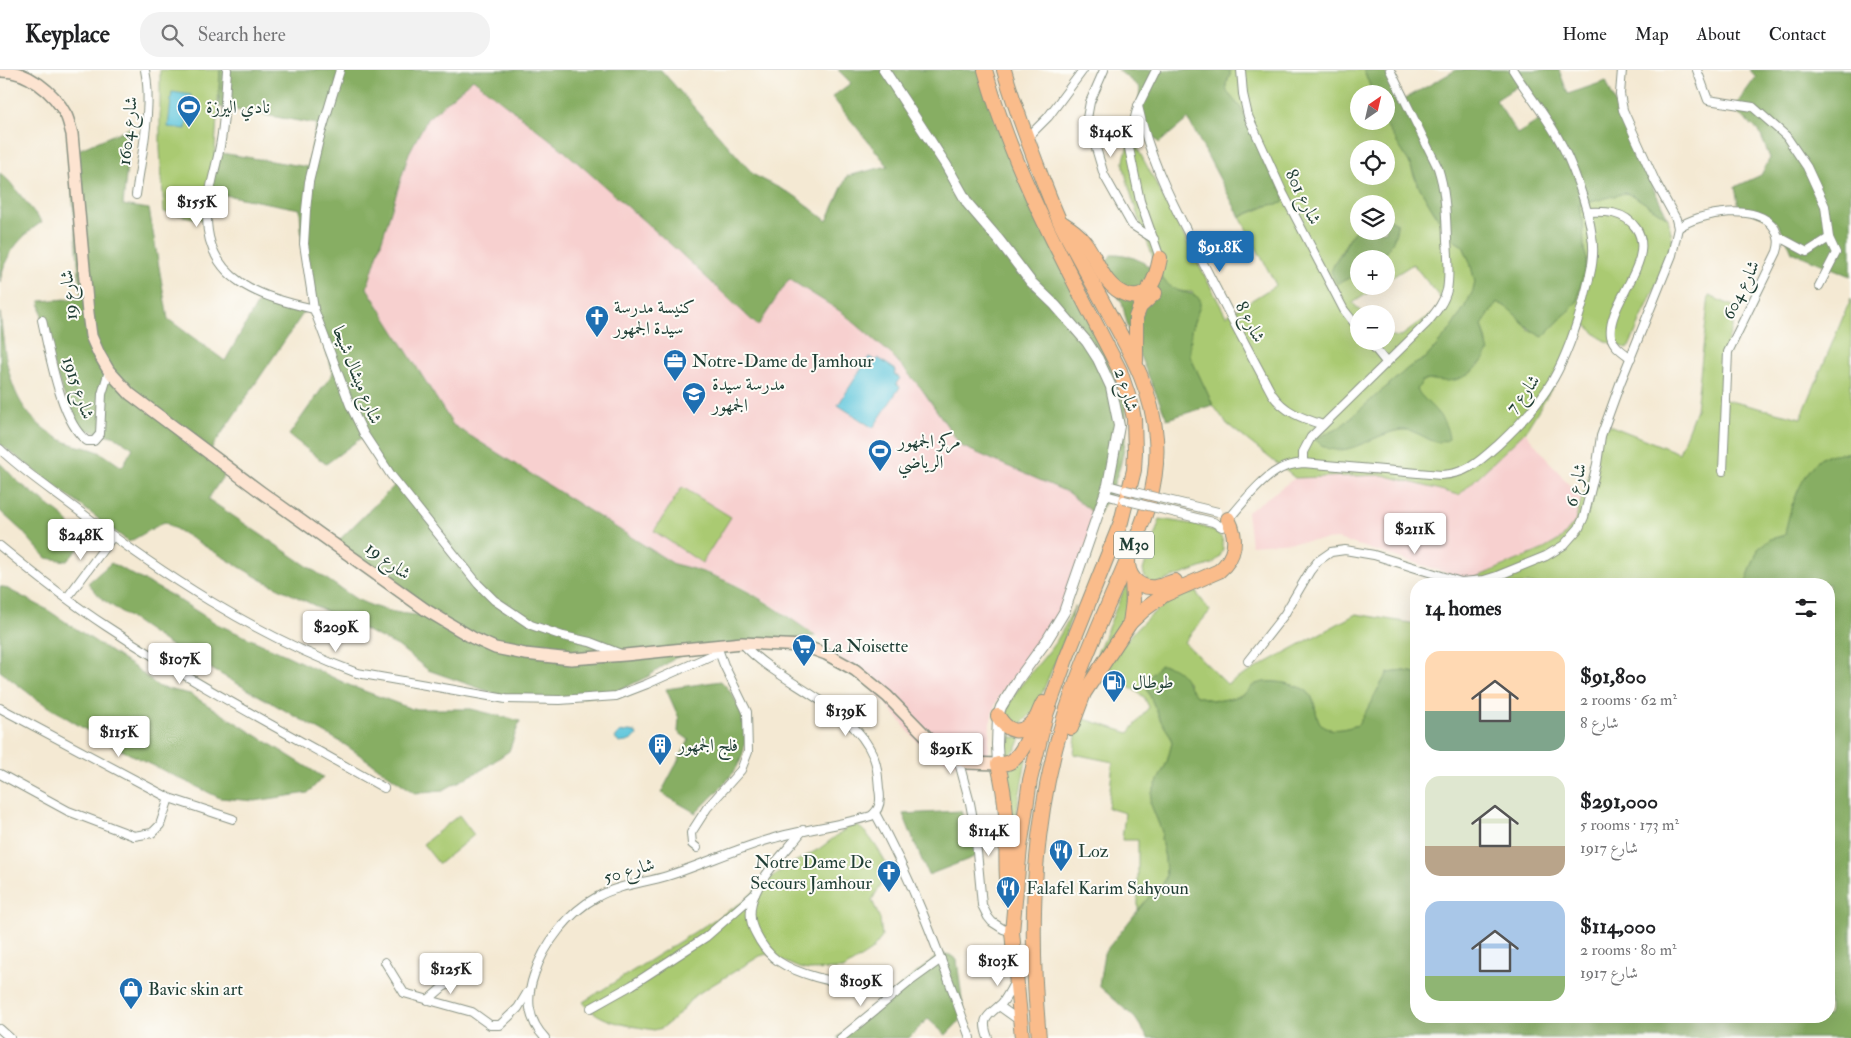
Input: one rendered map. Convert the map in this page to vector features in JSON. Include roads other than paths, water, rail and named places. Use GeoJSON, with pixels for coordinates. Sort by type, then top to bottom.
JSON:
{"type":"FeatureCollection","features":[{"type":"Feature","properties":{"kind":"highway","name":"M30"},"geometry":{"type":"LineString","coordinates":[[985,70],[1004,129],[1025,182],[1120,371],[1134,419],[1136,452],[1134,470],[1121,522],[1066,659],[1046,715],[1030,780],[1012,916],[1015,981],[1022,1038]]}},
{"type":"Feature","properties":{"kind":"highway","name":"M30"},"geometry":{"type":"LineString","coordinates":[[1004,70],[1026,139],[1060,221],[1136,364],[1144,383],[1151,404],[1156,440],[1153,487],[1146,516],[1071,695],[1046,791],[1036,851],[1033,918],[1039,1038]]}},
{"type":"Feature","properties":{"kind":"highway"},"geometry":{"type":"LineString","coordinates":[[1060,221],[1078,233],[1092,252],[1108,281],[1123,294],[1139,296],[1148,290],[1155,278],[1160,258]]}},
{"type":"Feature","properties":{"kind":"highway"},"geometry":{"type":"LineString","coordinates":[[1136,364],[1136,316],[1140,307],[1160,286],[1163,275],[1160,258]]}},
{"type":"Feature","properties":{"kind":"highway"},"geometry":{"type":"LineString","coordinates":[[1132,578],[1142,585],[1156,587],[1213,566],[1222,557],[1226,547],[1226,537],[1220,520]]}},
{"type":"Feature","properties":{"kind":"highway"},"geometry":{"type":"LineString","coordinates":[[1046,791],[1059,770],[1075,715],[1084,692],[1130,623],[1164,595],[1219,571],[1225,566],[1233,552],[1233,532],[1220,520]]}},
{"type":"Feature","properties":{"kind":"highway"},"geometry":{"type":"LineString","coordinates":[[1128,559],[1128,570],[1132,578],[1133,601],[1130,623]]}},
{"type":"Feature","properties":{"kind":"highway"},"geometry":{"type":"LineString","coordinates":[[1012,916],[1006,872],[1006,814],[998,764],[1008,763],[1017,756],[1066,659]]}},
{"type":"Feature","properties":{"kind":"highway"},"geometry":{"type":"LineString","coordinates":[[998,716],[1005,726],[1016,731],[1025,730],[1036,718]]}},
{"type":"Feature","properties":{"kind":"main road","name":"شارع 19"},"geometry":{"type":"LineString","coordinates":[[0,71],[26,77],[44,88],[56,99],[67,116],[72,134],[91,336],[109,371],[130,394],[261,492],[426,610],[473,638],[495,648],[525,654],[571,659],[718,648],[742,643],[804,646],[826,654],[855,670],[887,696],[930,741],[946,754],[979,764],[998,764]]}},
{"type":"Feature","properties":{"kind":"street","name":"شارع 1604"},"geometry":{"type":"LineString","coordinates":[[136,195],[146,110],[145,70]]}},
{"type":"Feature","properties":{"kind":"street"},"geometry":{"type":"LineString","coordinates":[[227,70],[223,128],[207,216],[215,257],[233,278],[244,285],[283,302],[314,309]]}},
{"type":"Feature","properties":{"kind":"street","name":"شارع ميشال شيحا"},"geometry":{"type":"LineString","coordinates":[[340,70],[319,140],[309,182],[304,244],[314,309],[350,405],[364,434],[391,475],[478,584],[494,600],[531,625],[563,636],[590,642],[625,655]]}},
{"type":"Feature","properties":{"kind":"street","name":"شارع 2"},"geometry":{"type":"LineString","coordinates":[[884,70],[946,164],[968,204],[1031,282],[1055,305],[1098,359],[1111,387],[1120,426],[1106,490],[1064,612],[1047,640],[1005,699],[998,716],[998,764]]}},
{"type":"Feature","properties":{"kind":"street"},"geometry":{"type":"LineString","coordinates":[[1026,139],[1048,117],[1083,70]]}},
{"type":"Feature","properties":{"kind":"street"},"geometry":{"type":"LineString","coordinates":[[1104,70],[1090,102],[1087,118],[1104,175],[1132,225],[1154,239]]}},
{"type":"Feature","properties":{"kind":"street"},"geometry":{"type":"LineString","coordinates":[[1156,70],[1138,106],[1130,136],[1129,148],[1140,201],[1160,258]]}},
{"type":"Feature","properties":{"kind":"street","name":"شارع 801"},"geometry":{"type":"LineString","coordinates":[[1240,70],[1248,116],[1284,193],[1344,310],[1350,317]]}},
{"type":"Feature","properties":{"kind":"street"},"geometry":{"type":"LineString","coordinates":[[1303,463],[1303,452],[1306,444],[1322,425],[1346,404],[1415,335],[1439,308],[1447,291],[1446,208],[1442,180],[1438,168],[1390,70]]}},
{"type":"Feature","properties":{"kind":"street","name":"شارع 7"},"geometry":{"type":"LineString","coordinates":[[1220,520],[1271,476],[1289,465],[1303,463],[1448,475],[1467,470],[1487,455],[1529,414],[1544,396],[1553,382],[1570,346],[1593,263],[1592,235],[1587,212],[1570,163],[1558,138],[1513,70]]}},
{"type":"Feature","properties":{"kind":"street"},"geometry":{"type":"LineString","coordinates":[[1622,70],[1620,94],[1623,110],[1655,180],[1676,219],[1678,228],[1684,224],[1713,215],[1749,213],[1759,215],[1767,220],[1771,223],[1779,238],[1807,252],[1829,238]]}},
{"type":"Feature","properties":{"kind":"street"},"geometry":{"type":"LineString","coordinates":[[1697,70],[1708,100],[1753,107],[1786,136],[1807,167],[1825,206],[1829,238],[1836,253],[1818,286]]}},
{"type":"Feature","properties":{"kind":"street","name":"شارع 8"},"geometry":{"type":"LineString","coordinates":[[1138,106],[1144,133],[1168,195],[1272,394],[1277,402],[1286,410],[1322,425]]}},
{"type":"Feature","properties":{"kind":"street"},"geometry":{"type":"LineString","coordinates":[[1587,212],[1607,212],[1619,215],[1631,222],[1640,237],[1638,264],[1613,318],[1611,329],[1614,344],[1630,358]]}},
{"type":"Feature","properties":{"kind":"street","name":"شارع 6"},"geometry":{"type":"LineString","coordinates":[[1490,578],[1521,568],[1546,556],[1564,544],[1582,523],[1597,464],[1601,436],[1672,255],[1678,228]]}},
{"type":"Feature","properties":{"kind":"street","name":"شارع 604"},"geometry":{"type":"LineString","coordinates":[[1722,471],[1728,352],[1777,252],[1779,238]]}},
{"type":"Feature","properties":{"kind":"street","name":"شارع 1915"},"geometry":{"type":"LineString","coordinates":[[42,320],[57,383],[70,420],[82,438],[87,441],[94,441],[100,434],[102,394],[109,371]]}},
{"type":"Feature","properties":{"kind":"street"},"geometry":{"type":"LineString","coordinates":[[1376,350],[1386,362]]}},
{"type":"Feature","properties":{"kind":"street"},"geometry":{"type":"LineString","coordinates":[[0,449],[113,536],[216,605],[336,665],[373,677],[506,699],[560,700],[597,698],[616,696],[647,684],[718,648],[724,665],[747,712],[748,752],[740,770],[707,808],[690,833],[692,844],[697,848]]}},
{"type":"Feature","properties":{"kind":"street"},"geometry":{"type":"LineString","coordinates":[[1106,490],[1126,490],[1220,520]]}},
{"type":"Feature","properties":{"kind":"street"},"geometry":{"type":"LineString","coordinates":[[1106,490],[1124,500],[1220,520]]}},
{"type":"Feature","properties":{"kind":"street"},"geometry":{"type":"LineString","coordinates":[[67,598],[113,536]]}},
{"type":"Feature","properties":{"kind":"street"},"geometry":{"type":"LineString","coordinates":[[0,546],[105,625],[168,664],[384,788]]}},
{"type":"Feature","properties":{"kind":"street","name":"شارع 6"},"geometry":{"type":"LineString","coordinates":[[1248,661],[1284,615],[1310,571],[1318,561],[1331,552],[1345,550],[1374,555],[1437,578]]}},
{"type":"Feature","properties":{"kind":"street"},"geometry":{"type":"LineString","coordinates":[[742,643],[759,661],[823,702],[853,728],[871,752],[878,772],[880,799],[875,813],[912,887],[970,1038]]}},
{"type":"Feature","properties":{"kind":"street"},"geometry":{"type":"LineString","coordinates":[[0,708],[169,798],[233,819]]}},
{"type":"Feature","properties":{"kind":"street"},"geometry":{"type":"LineString","coordinates":[[958,759],[975,830],[982,905],[992,922],[1012,932]]}},
{"type":"Feature","properties":{"kind":"street"},"geometry":{"type":"LineString","coordinates":[[0,774],[68,811],[134,836],[152,833],[160,825],[169,798]]}},
{"type":"Feature","properties":{"kind":"street","name":"شارع 50"},"geometry":{"type":"LineString","coordinates":[[545,1038],[538,1030],[532,1017],[528,1001],[534,972],[549,941],[564,924],[596,897],[614,890],[666,876],[768,840],[803,830],[858,820],[875,813]]}},
{"type":"Feature","properties":{"kind":"street"},"geometry":{"type":"LineString","coordinates":[[803,830],[768,872],[755,894],[751,912],[751,923],[760,941],[769,954],[778,961],[806,974],[895,994]]}},
{"type":"Feature","properties":{"kind":"street"},"geometry":{"type":"LineString","coordinates":[[591,1008],[632,985],[706,937],[755,894]]}},
{"type":"Feature","properties":{"kind":"street"},"geometry":{"type":"LineString","coordinates":[[841,1038],[941,959]]}},
{"type":"Feature","properties":{"kind":"street"},"geometry":{"type":"LineString","coordinates":[[385,962],[404,993],[472,1012],[490,1025],[500,1025],[518,1008],[529,989]]}},
{"type":"Feature","properties":{"kind":"street"},"geometry":{"type":"LineString","coordinates":[[428,1000],[443,987],[464,977]]}},
{"type":"Feature","properties":{"kind":"street"},"geometry":{"type":"LineString","coordinates":[[988,1038],[985,1026],[986,1019],[995,1008],[1000,1006],[1015,981]]}},
{"type":"Feature","properties":{"kind":"street"},"geometry":{"type":"LineString","coordinates":[[1000,1006],[1020,1022]]}},
{"type":"Feature","properties":{"kind":"street"},"geometry":{"type":"LineString","coordinates":[[0,1029],[10,1038]]}},
{"type":"Feature","properties":{"kind":"water"},"geometry":{"type":"Polygon","coordinates":[[[172,92],[191,95],[186,129],[168,127],[172,92]]]}},
{"type":"Feature","properties":{"kind":"water"},"geometry":{"type":"Polygon","coordinates":[[[869,357],[876,361],[878,358],[896,370],[894,374],[900,378],[896,384],[900,387],[873,428],[838,405],[869,357]]]}},
{"type":"Feature","properties":{"kind":"water"},"geometry":{"type":"Polygon","coordinates":[[[635,732],[637,735],[631,740],[619,743],[615,738],[619,733],[635,732]]]}},
{"type":"Feature","properties":{"kind":"place","name":"نادي اليرزة"},"geometry":{"type":"Point","coordinates":[189,128]}},
{"type":"Feature","properties":{"kind":"place","name":"كنيسة مدرسة سيدة الجمهور"},"geometry":{"type":"Point","coordinates":[597,338]}},
{"type":"Feature","properties":{"kind":"place","name":"Notre-Dame de Jamhour"},"geometry":{"type":"Point","coordinates":[675,382]}},
{"type":"Feature","properties":{"kind":"place","name":"مدرسة سيدة الجمهور"},"geometry":{"type":"Point","coordinates":[694,415]}},
{"type":"Feature","properties":{"kind":"place","name":"مركز الجمهور الرياضي"},"geometry":{"type":"Point","coordinates":[880,472]}},
{"type":"Feature","properties":{"kind":"place","name":"La Noisette"},"geometry":{"type":"Point","coordinates":[804,667]}},
{"type":"Feature","properties":{"kind":"place","name":"طوطال"},"geometry":{"type":"Point","coordinates":[1114,703]}},
{"type":"Feature","properties":{"kind":"place","name":"فلج الجمهور"},"geometry":{"type":"Point","coordinates":[660,766]}},
{"type":"Feature","properties":{"kind":"place","name":"Loz"},"geometry":{"type":"Point","coordinates":[1061,872]}},
{"type":"Feature","properties":{"kind":"place","name":"Notre Dame De Secours Jamhour"},"geometry":{"type":"Point","coordinates":[889,893]}},
{"type":"Feature","properties":{"kind":"place","name":"Falafel Karim Sahyoun"},"geometry":{"type":"Point","coordinates":[1008,909]}},
{"type":"Feature","properties":{"kind":"place","name":"Bavic skin art"},"geometry":{"type":"Point","coordinates":[131,1010]}}]}
